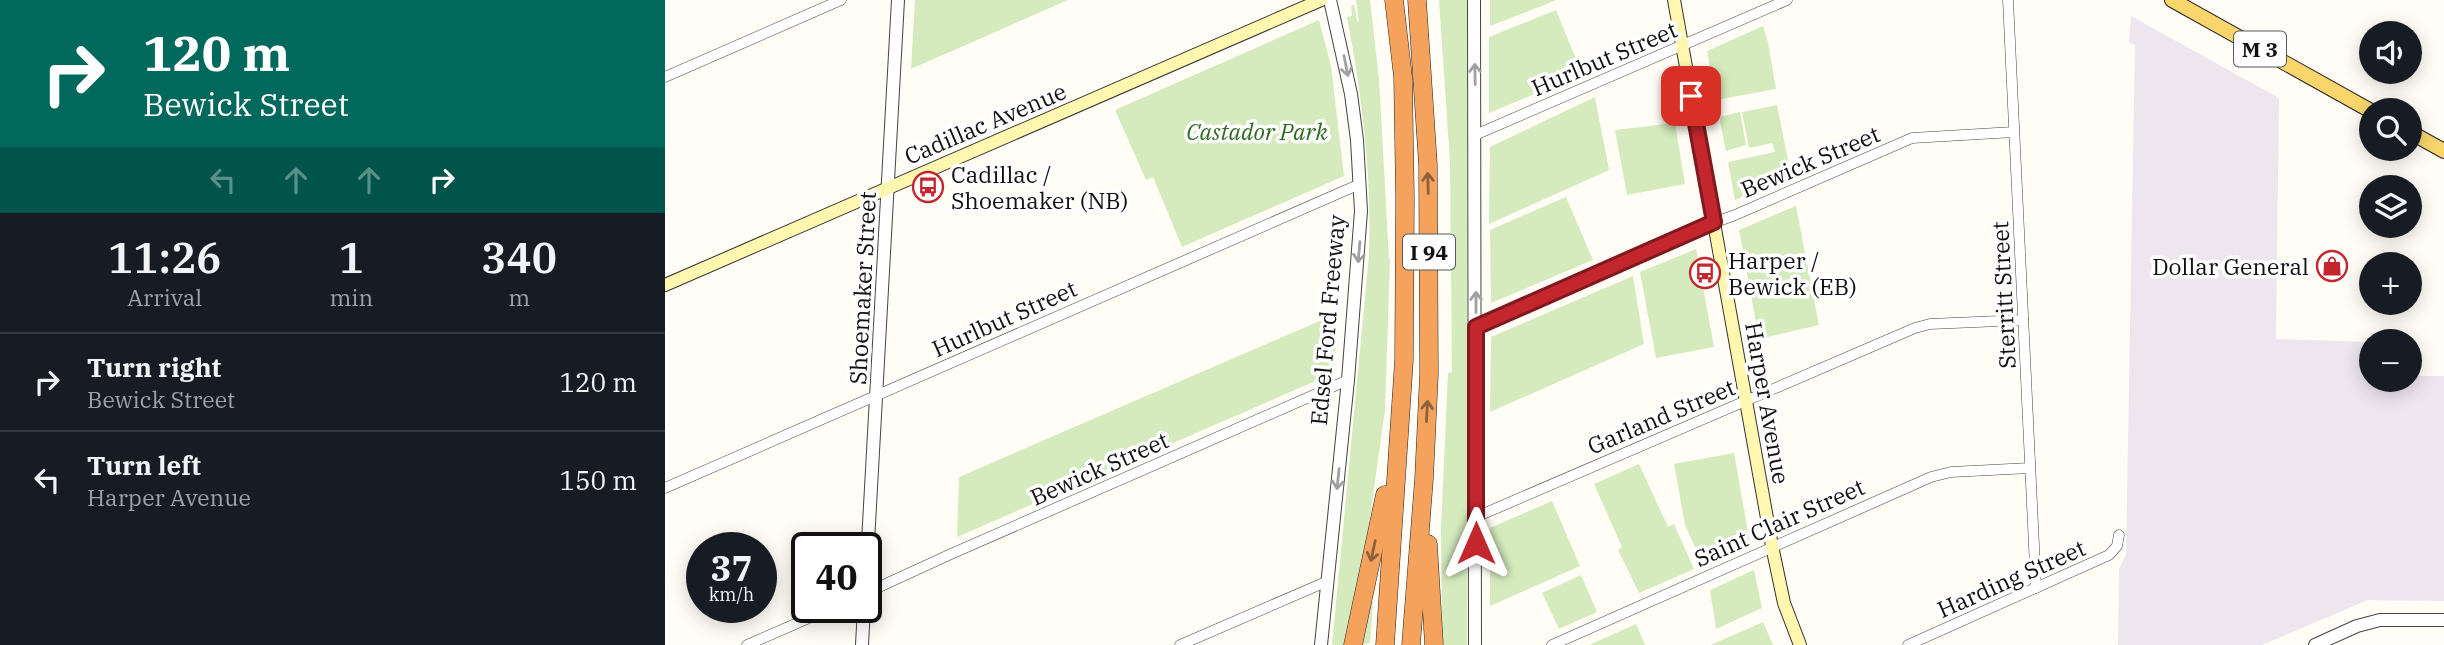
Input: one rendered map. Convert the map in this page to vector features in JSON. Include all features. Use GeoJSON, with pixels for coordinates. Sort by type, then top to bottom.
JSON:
{"type":"FeatureCollection","features":[{"type":"Feature","properties":{"kind":"highway","name":"I 94"},"geometry":{"type":"LineString","coordinates":[[1411,645],[1429,374],[1429,212],[1417,0]]}},
{"type":"Feature","properties":{"kind":"highway","name":"I 94"},"geometry":{"type":"LineString","coordinates":[[1385,645],[1404,360],[1403,77],[1394,3]]}},
{"type":"Feature","properties":{"kind":"highway"},"geometry":{"type":"LineString","coordinates":[[1353,645],[1398,437]]}},
{"type":"Feature","properties":{"kind":"highway"},"geometry":{"type":"LineString","coordinates":[[1424,479],[1434,645]]}},
{"type":"Feature","properties":{"kind":"main road","name":"Cadillac Avenue"},"geometry":{"type":"LineString","coordinates":[[665,285],[1321,0]]}},
{"type":"Feature","properties":{"kind":"main road","name":"Harper Avenue"},"geometry":{"type":"LineString","coordinates":[[1674,0],[1772,546],[1784,603],[1800,645]]}},
{"type":"Feature","properties":{"kind":"main road","name":"M 3"},"geometry":{"type":"LineString","coordinates":[[2172,0],[2359,104]]}},
{"type":"Feature","properties":{"kind":"main road"},"geometry":{"type":"LineString","coordinates":[[2422,139],[2444,151]]}},
{"type":"Feature","properties":{"kind":"street"},"geometry":{"type":"LineString","coordinates":[[665,77],[841,0]]}},
{"type":"Feature","properties":{"kind":"street","name":"Shoemaker Street"},"geometry":{"type":"LineString","coordinates":[[869,532],[898,0]]}},
{"type":"Feature","properties":{"kind":"street","name":"Edsel Ford Freeway"},"geometry":{"type":"LineString","coordinates":[[1321,645],[1360,238],[1360,184],[1351,94],[1330,0]]}},
{"type":"Feature","properties":{"kind":"street"},"geometry":{"type":"LineString","coordinates":[[1474,0],[1475,645]]}},
{"type":"Feature","properties":{"kind":"street","name":"Hurlbut Street"},"geometry":{"type":"LineString","coordinates":[[1475,135],[1787,0]]}},
{"type":"Feature","properties":{"kind":"street","name":"Sterritt Street"},"geometry":{"type":"LineString","coordinates":[[2008,0],[2036,588]]}},
{"type":"Feature","properties":{"kind":"street","name":"Bewick Street"},"geometry":{"type":"LineString","coordinates":[[1476,327],[1912,138],[2014,132]]}},
{"type":"Feature","properties":{"kind":"street","name":"Hurlbut Street"},"geometry":{"type":"LineString","coordinates":[[665,488],[1360,184]]}},
{"type":"Feature","properties":{"kind":"street","name":"Garland Street"},"geometry":{"type":"LineString","coordinates":[[1476,517],[1915,328],[1930,324],[2023,320]]}},
{"type":"Feature","properties":{"kind":"street","name":"Bewick Street"},"geometry":{"type":"LineString","coordinates":[[882,586],[1348,380]]}},
{"type":"Feature","properties":{"kind":"street","name":"Saint Clair Street"},"geometry":{"type":"LineString","coordinates":[[1552,645],[1931,477],[1951,472],[2030,468]]}},
{"type":"Feature","properties":{"kind":"street","name":"Harding Street"},"geometry":{"type":"LineString","coordinates":[[1908,645],[2109,555],[2117,547],[2119,536]]}},
{"type":"Feature","properties":{"kind":"street"},"geometry":{"type":"LineString","coordinates":[[1180,645],[1328,581]]}},
{"type":"Feature","properties":{"kind":"street"},"geometry":{"type":"LineString","coordinates":[[2315,645],[2357,626],[2380,620],[2444,621]]}},
{"type":"Feature","properties":{"kind":"street"},"geometry":{"type":"LineString","coordinates":[[747,645],[797,623]]}},
{"type":"Feature","properties":{"kind":"street"},"geometry":{"type":"LineString","coordinates":[[862,645],[864,623]]}},
{"type":"Feature","properties":{"kind":"shaded area"},"geometry":{"type":"Polygon","coordinates":[[[2131,16],[2279,98],[2276,339],[2359,342],[2359,392],[2422,392],[2422,376],[2444,376],[2444,601],[2368,600],[2262,645],[2118,645],[2119,569],[2126,554],[2135,45],[2129,42],[2131,16]]]}},
{"type":"Feature","properties":{"kind":"green space"},"geometry":{"type":"Polygon","coordinates":[[[915,0],[1068,0],[911,69],[915,0]]]}},
{"type":"Feature","properties":{"kind":"green space"},"geometry":{"type":"Polygon","coordinates":[[[1356,0],[1370,0],[1379,79],[1390,259],[1385,410],[1350,645],[1332,645],[1369,255],[1365,135],[1347,17],[1352,16],[1351,6],[1354,4],[1359,22],[1356,0]]]}},
{"type":"Feature","properties":{"kind":"green space"},"geometry":{"type":"Polygon","coordinates":[[[1439,0],[1467,0],[1467,645],[1443,645],[1442,632],[1441,528],[1448,373],[1452,372],[1450,162],[1439,0]]]}},
{"type":"Feature","properties":{"kind":"green space"},"geometry":{"type":"Polygon","coordinates":[[[1490,0],[1557,0],[1490,26],[1490,0]]]}},
{"type":"Feature","properties":{"kind":"green space"},"geometry":{"type":"Polygon","coordinates":[[[1556,10],[1582,74],[1489,113],[1489,37],[1556,10]]]}},
{"type":"Feature","properties":{"kind":"green space","name":"Castador Park"},"geometry":{"type":"Polygon","coordinates":[[[1319,20],[1331,66],[1344,176],[1182,247],[1153,177],[1146,180],[1115,110],[1319,20]]]}},
{"type":"Feature","properties":{"kind":"green space"},"geometry":{"type":"Polygon","coordinates":[[[1763,26],[1776,89],[1716,100],[1707,51],[1763,26]]]}},
{"type":"Feature","properties":{"kind":"green space"},"geometry":{"type":"Polygon","coordinates":[[[1595,97],[1609,170],[1489,224],[1490,147],[1595,97]]]}},
{"type":"Feature","properties":{"kind":"green space"},"geometry":{"type":"Polygon","coordinates":[[[1777,105],[1791,175],[1735,200],[1728,162],[1775,152],[1772,143],[1749,148],[1742,112],[1777,105]]]}},
{"type":"Feature","properties":{"kind":"green space"},"geometry":{"type":"Polygon","coordinates":[[[1740,112],[1746,145],[1726,151],[1719,117],[1740,112]]]}},
{"type":"Feature","properties":{"kind":"green space"},"geometry":{"type":"Polygon","coordinates":[[[1675,123],[1685,184],[1627,195],[1615,130],[1675,123]]]}},
{"type":"Feature","properties":{"kind":"green space"},"geometry":{"type":"Polygon","coordinates":[[[1566,197],[1593,260],[1491,303],[1490,230],[1566,197]]]}},
{"type":"Feature","properties":{"kind":"green space"},"geometry":{"type":"Polygon","coordinates":[[[1796,206],[1819,325],[1759,339],[1739,230],[1796,206]]]}},
{"type":"Feature","properties":{"kind":"green space"},"geometry":{"type":"Polygon","coordinates":[[[1696,249],[1714,347],[1656,358],[1640,272],[1696,249]]]}},
{"type":"Feature","properties":{"kind":"green space"},"geometry":{"type":"Polygon","coordinates":[[[1633,276],[1644,344],[1490,412],[1491,337],[1633,276]]]}},
{"type":"Feature","properties":{"kind":"green space"},"geometry":{"type":"Polygon","coordinates":[[[1338,313],[1334,373],[957,537],[959,477],[1338,313]]]}},
{"type":"Feature","properties":{"kind":"green space"},"geometry":{"type":"Polygon","coordinates":[[[1734,453],[1750,543],[1703,565],[1685,525],[1674,464],[1734,453]]]}},
{"type":"Feature","properties":{"kind":"green space"},"geometry":{"type":"Polygon","coordinates":[[[1639,464],[1668,527],[1674,524],[1694,569],[1639,593],[1618,550],[1622,547],[1594,484],[1639,464]]]}},
{"type":"Feature","properties":{"kind":"green space"},"geometry":{"type":"Polygon","coordinates":[[[1552,501],[1580,566],[1490,606],[1490,528],[1552,501]]]}},
{"type":"Feature","properties":{"kind":"green space"},"geometry":{"type":"Polygon","coordinates":[[[1754,570],[1762,608],[1716,629],[1710,590],[1754,570]]]}},
{"type":"Feature","properties":{"kind":"green space"},"geometry":{"type":"Polygon","coordinates":[[[1581,575],[1597,612],[1559,629],[1542,593],[1581,575]]]}},
{"type":"Feature","properties":{"kind":"green space"},"geometry":{"type":"Polygon","coordinates":[[[1369,601],[1373,602],[1370,643],[1361,645],[1369,601]]]}},
{"type":"Feature","properties":{"kind":"green space"},"geometry":{"type":"Polygon","coordinates":[[[1763,622],[1773,645],[1711,645],[1763,622]]]}},
{"type":"Feature","properties":{"kind":"green space"},"geometry":{"type":"Polygon","coordinates":[[[1636,624],[1645,645],[1589,645],[1636,624]]]}},
{"type":"Feature","properties":{"kind":"place","name":"Cadillac / Shoemaker (NB)"},"geometry":{"type":"Point","coordinates":[928,187]}},
{"type":"Feature","properties":{"kind":"place","name":"Dollar General"},"geometry":{"type":"Point","coordinates":[2332,266]}},
{"type":"Feature","properties":{"kind":"place","name":"Harper / Bewick (EB)"},"geometry":{"type":"Point","coordinates":[1705,273]}},
{"type":"Feature","properties":{"kind":"route"},"geometry":{"type":"LineString","coordinates":[[1476,543],[1476,327],[1714,222],[1691,96]]}}]}
